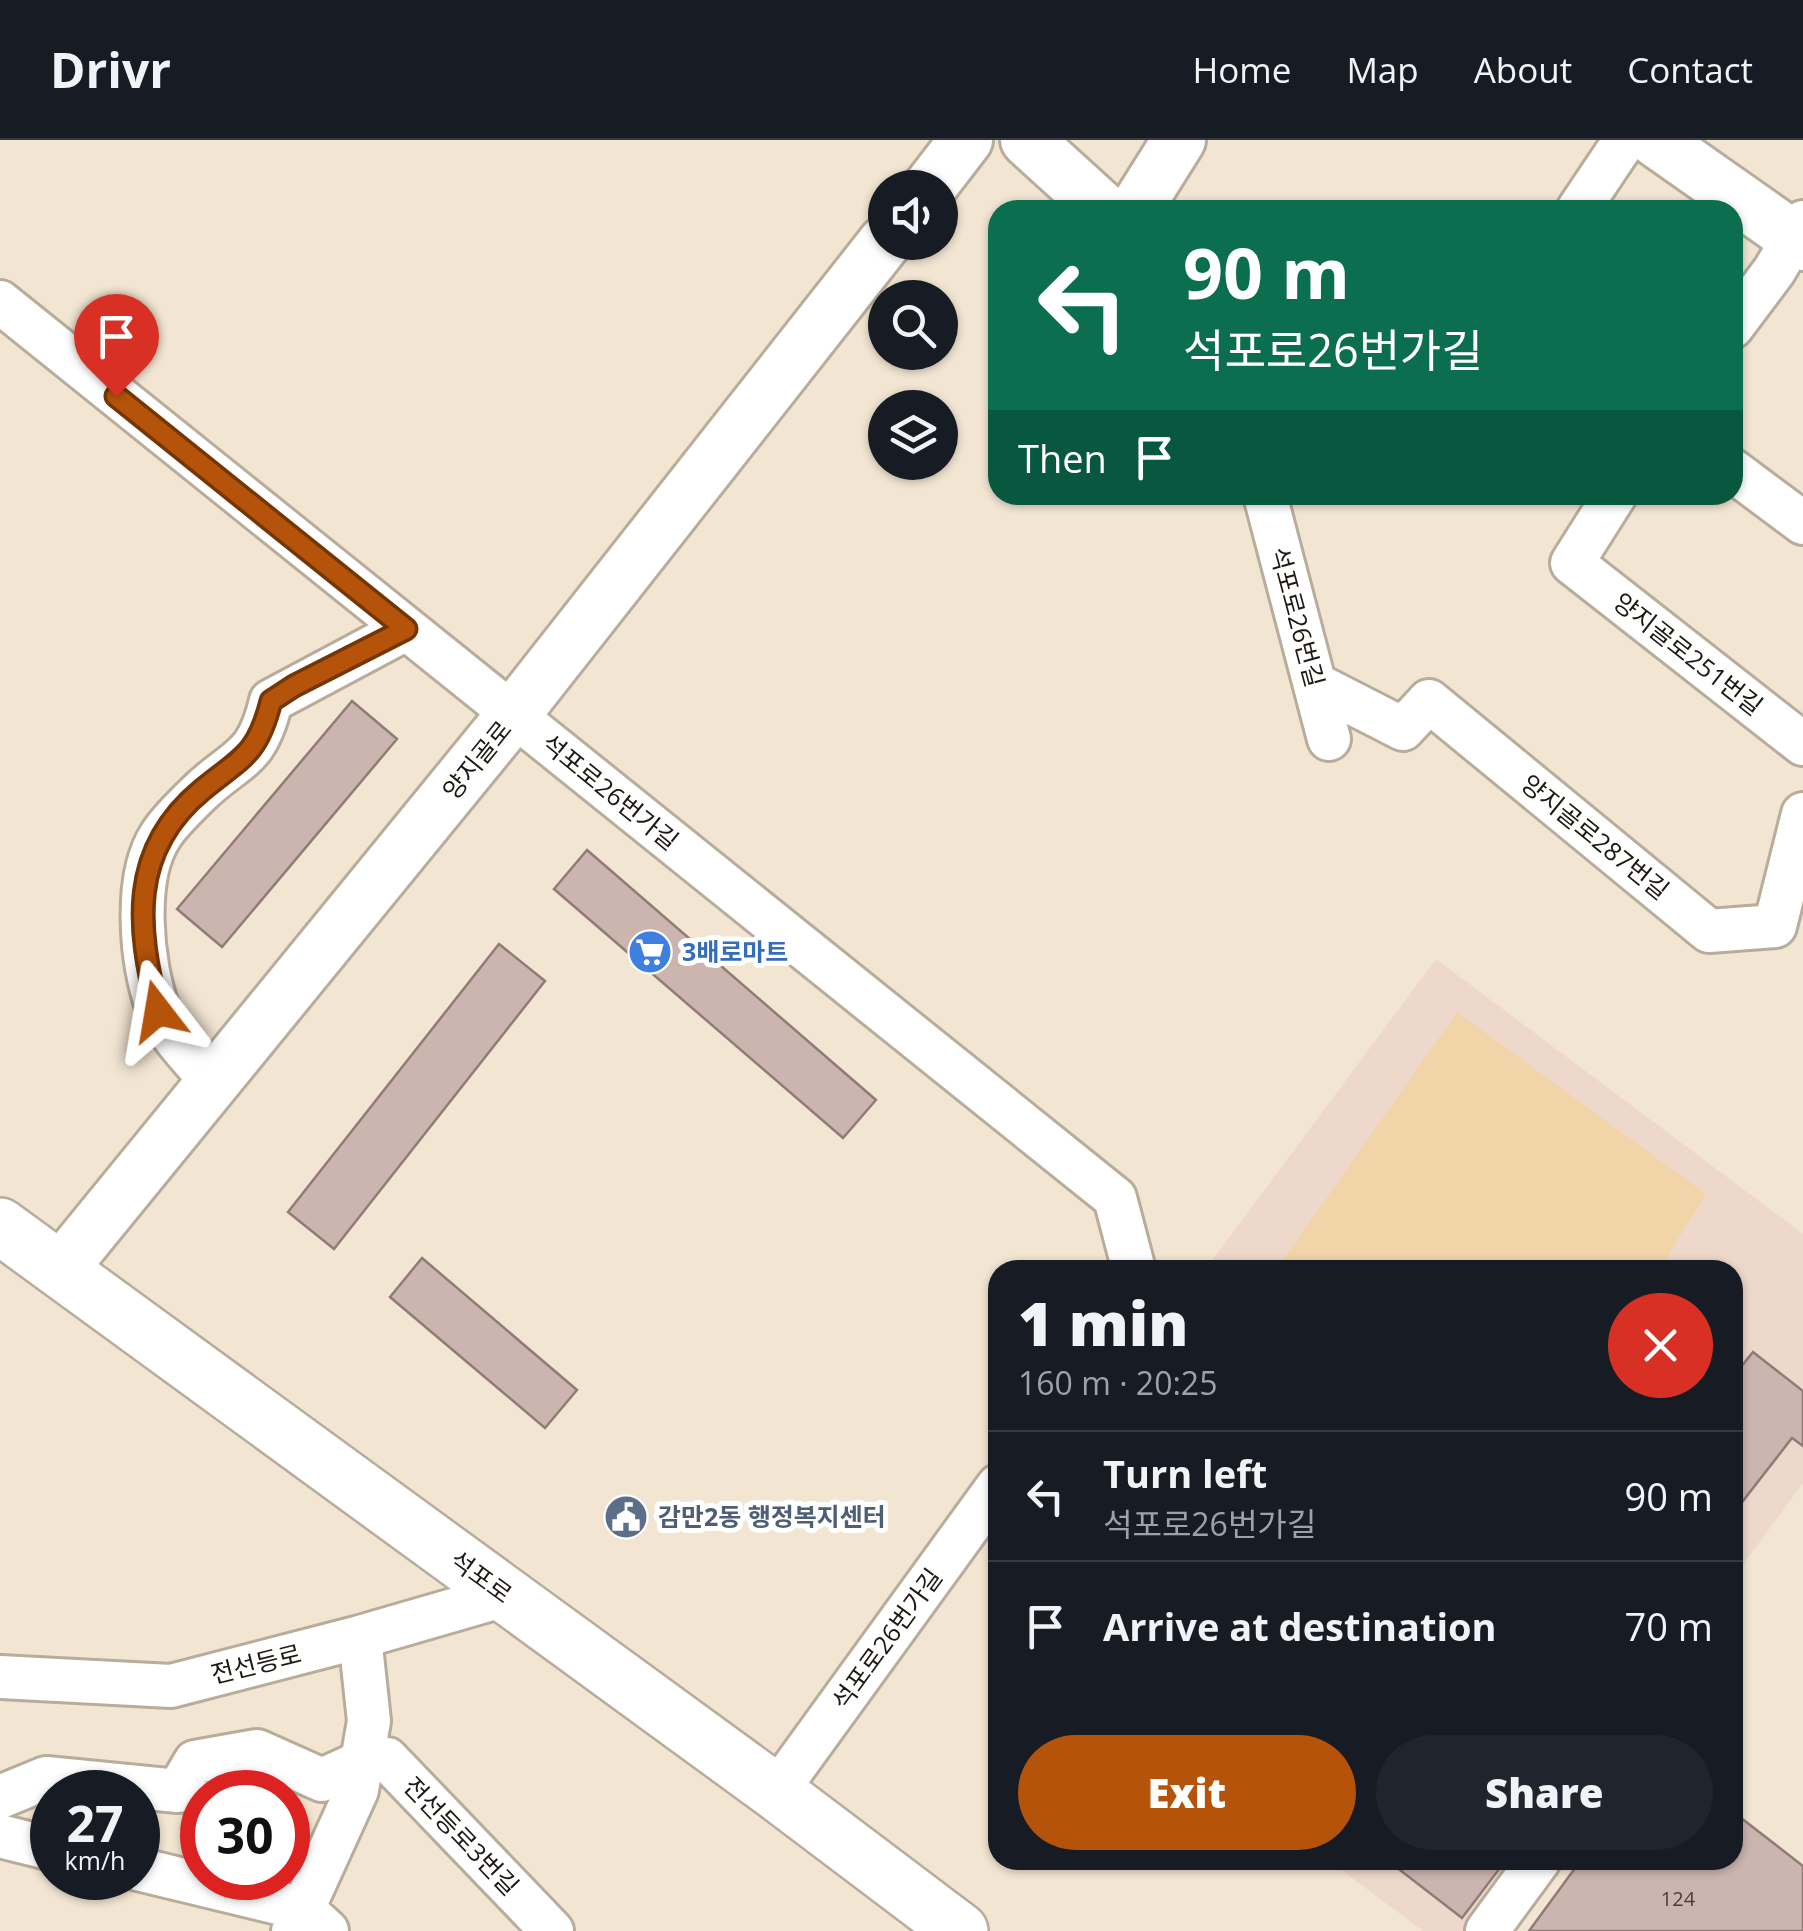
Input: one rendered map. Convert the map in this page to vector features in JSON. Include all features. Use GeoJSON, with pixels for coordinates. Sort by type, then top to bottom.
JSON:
{"type":"FeatureCollection","features":[{"type":"Feature","properties":{"kind":"main road","name":"석포로"},"geometry":{"type":"LineString","coordinates":[[0,1226],[776,1792],[960,1931]]}},
{"type":"Feature","properties":{"kind":"street"},"geometry":{"type":"LineString","coordinates":[[942,170],[966,140]]}},
{"type":"Feature","properties":{"kind":"street"},"geometry":{"type":"LineString","coordinates":[[1027,140],[1093,200]]}},
{"type":"Feature","properties":{"kind":"street"},"geometry":{"type":"LineString","coordinates":[[1141,200],[1179,140]]}},
{"type":"Feature","properties":{"kind":"street"},"geometry":{"type":"LineString","coordinates":[[1585,200],[1625,140]]}},
{"type":"Feature","properties":{"kind":"street"},"geometry":{"type":"LineString","coordinates":[[1655,140],[1800,235],[1743,312]]}},
{"type":"Feature","properties":{"kind":"street","name":"양지골로"},"geometry":{"type":"LineString","coordinates":[[60,1270],[513,715],[871,260]]}},
{"type":"Feature","properties":{"kind":"street","name":"석포로26번가길"},"geometry":{"type":"LineString","coordinates":[[0,302],[1114,1198],[1131,1260]]}},
{"type":"Feature","properties":{"kind":"street"},"geometry":{"type":"LineString","coordinates":[[1743,478],[1803,523]]}},
{"type":"Feature","properties":{"kind":"street","name":"석포로26번길"},"geometry":{"type":"LineString","coordinates":[[1268,505],[1329,739]]}},
{"type":"Feature","properties":{"kind":"street","name":"양지골로251번길"},"geometry":{"type":"LineString","coordinates":[[1609,505],[1572,563],[1803,744]]}},
{"type":"Feature","properties":{"kind":"street"},"geometry":{"type":"LineString","coordinates":[[213,1083],[158,1011],[145,958],[144,880],[160,837],[199,792],[239,763],[263,733],[271,701],[406,629]]}},
{"type":"Feature","properties":{"kind":"street","name":"양지골로287번길"},"geometry":{"type":"LineString","coordinates":[[1314,684],[1403,729],[1430,701],[1709,931],[1789,940]]}},
{"type":"Feature","properties":{"kind":"street"},"geometry":{"type":"LineString","coordinates":[[1789,940],[1803,814]]}},
{"type":"Feature","properties":{"kind":"street","name":"석포로26번가길"},"geometry":{"type":"LineString","coordinates":[[776,1792],[988,1500]]}},
{"type":"Feature","properties":{"kind":"street","name":"전선등로"},"geometry":{"type":"LineString","coordinates":[[0,1676],[171,1686],[360,1638],[505,1595]]}},
{"type":"Feature","properties":{"kind":"street"},"geometry":{"type":"LineString","coordinates":[[160,1876],[308,1924],[356,1790],[362,1762],[369,1722],[360,1638]]}},
{"type":"Feature","properties":{"kind":"street"},"geometry":{"type":"LineString","coordinates":[[0,1797],[46,1778],[178,1791],[196,1762],[256,1751],[322,1780],[362,1762]]}},
{"type":"Feature","properties":{"kind":"street","name":"전선등로3번길"},"geometry":{"type":"LineString","coordinates":[[362,1762],[387,1759],[552,1931]]}},
{"type":"Feature","properties":{"kind":"street"},"geometry":{"type":"LineString","coordinates":[[0,1836],[30,1844]]}},
{"type":"Feature","properties":{"kind":"street"},"geometry":{"type":"LineString","coordinates":[[1487,1931],[1533,1870]]}},
{"type":"Feature","properties":{"kind":"shaded area"},"geometry":{"type":"Polygon","coordinates":[[[1436,959],[1803,1234],[1803,1483],[1743,1564],[1743,1260],[1212,1260],[1436,959]]]}},
{"type":"Feature","properties":{"kind":"shaded area"},"geometry":{"type":"Polygon","coordinates":[[[1457,1012],[1706,1194],[1665,1260],[1283,1260],[1457,1012]]]}},
{"type":"Feature","properties":{"kind":"shaded area"},"geometry":{"type":"Polygon","coordinates":[[[1341,1870],[1515,1870],[1470,1931],[1423,1931],[1341,1870]]]}},
{"type":"Feature","properties":{"kind":"building"},"geometry":{"type":"Polygon","coordinates":[[[352,701],[397,739],[222,947],[177,909],[352,701]]]}},
{"type":"Feature","properties":{"kind":"building"},"geometry":{"type":"Polygon","coordinates":[[[587,850],[876,1100],[843,1138],[554,889],[587,850]]]}},
{"type":"Feature","properties":{"kind":"building"},"geometry":{"type":"Polygon","coordinates":[[[499,944],[545,981],[334,1249],[288,1212],[499,944]]]}},
{"type":"Feature","properties":{"kind":"building"},"geometry":{"type":"Polygon","coordinates":[[[422,1258],[577,1390],[545,1428],[390,1297],[422,1258]]]}},
{"type":"Feature","properties":{"kind":"building"},"geometry":{"type":"Polygon","coordinates":[[[1753,1352],[1803,1391],[1803,1446],[1792,1438],[1743,1501],[1743,1364],[1753,1352]]]}},
{"type":"Feature","properties":{"kind":"building"},"geometry":{"type":"Polygon","coordinates":[[[1743,1820],[1803,1866],[1803,1931],[1529,1931],[1574,1870],[1743,1870],[1743,1820]]]}},
{"type":"Feature","properties":{"kind":"building"},"geometry":{"type":"Polygon","coordinates":[[[1400,1870],[1498,1870],[1462,1918],[1400,1870]]]}},
{"type":"Feature","properties":{"kind":"place","name":"3배로마트"},"geometry":{"type":"Point","coordinates":[650,952]}},
{"type":"Feature","properties":{"kind":"place","name":"감만2동 행정복지센터"},"geometry":{"type":"Point","coordinates":[626,1517]}},
{"type":"Feature","properties":{"kind":"route"},"geometry":{"type":"LineString","coordinates":[[116,396],[406,629],[271,701],[263,733],[239,763],[199,792],[160,837],[144,880],[145,958],[158,1011]]}}]}
